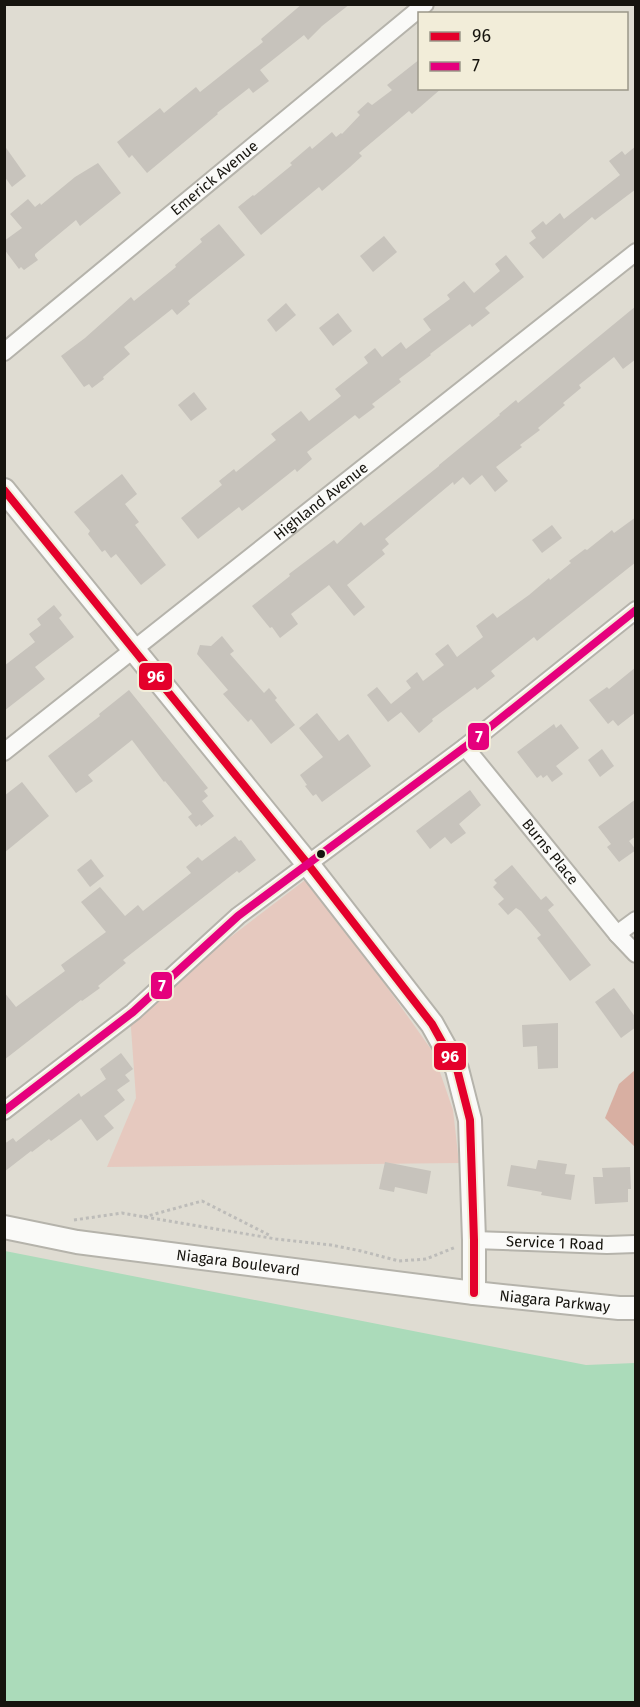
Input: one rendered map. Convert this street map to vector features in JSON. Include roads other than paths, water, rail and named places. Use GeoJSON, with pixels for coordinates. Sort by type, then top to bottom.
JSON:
{"type":"FeatureCollection","features":[{"type":"Feature","properties":{"kind":"main road"},"geometry":{"type":"LineString","coordinates":[[4,490],[307,863],[432,1024],[457,1069],[470,1120],[474,1293]]}},
{"type":"Feature","properties":{"kind":"main road","name":"Niagara Boulevard"},"geometry":{"type":"LineString","coordinates":[[4,1227],[77,1242],[474,1293]]}},
{"type":"Feature","properties":{"kind":"main road","name":"Niagara Parkway"},"geometry":{"type":"LineString","coordinates":[[474,1293],[636,1308]]}},
{"type":"Feature","properties":{"kind":"street","name":"Emerick Avenue"},"geometry":{"type":"LineString","coordinates":[[4,352],[425,4]]}},
{"type":"Feature","properties":{"kind":"street","name":"Highland Avenue"},"geometry":{"type":"LineString","coordinates":[[4,752],[636,252]]}},
{"type":"Feature","properties":{"kind":"street"},"geometry":{"type":"LineString","coordinates":[[4,1111],[133,1012],[238,916],[465,747],[636,610]]}},
{"type":"Feature","properties":{"kind":"street","name":"Burns Place"},"geometry":{"type":"LineString","coordinates":[[465,747],[617,934],[636,954]]}},
{"type":"Feature","properties":{"kind":"street"},"geometry":{"type":"LineString","coordinates":[[617,934],[636,920]]}},
{"type":"Feature","properties":{"kind":"street","name":"Service 1 Road"},"geometry":{"type":"LineString","coordinates":[[474,1240],[636,1244]]}}]}
